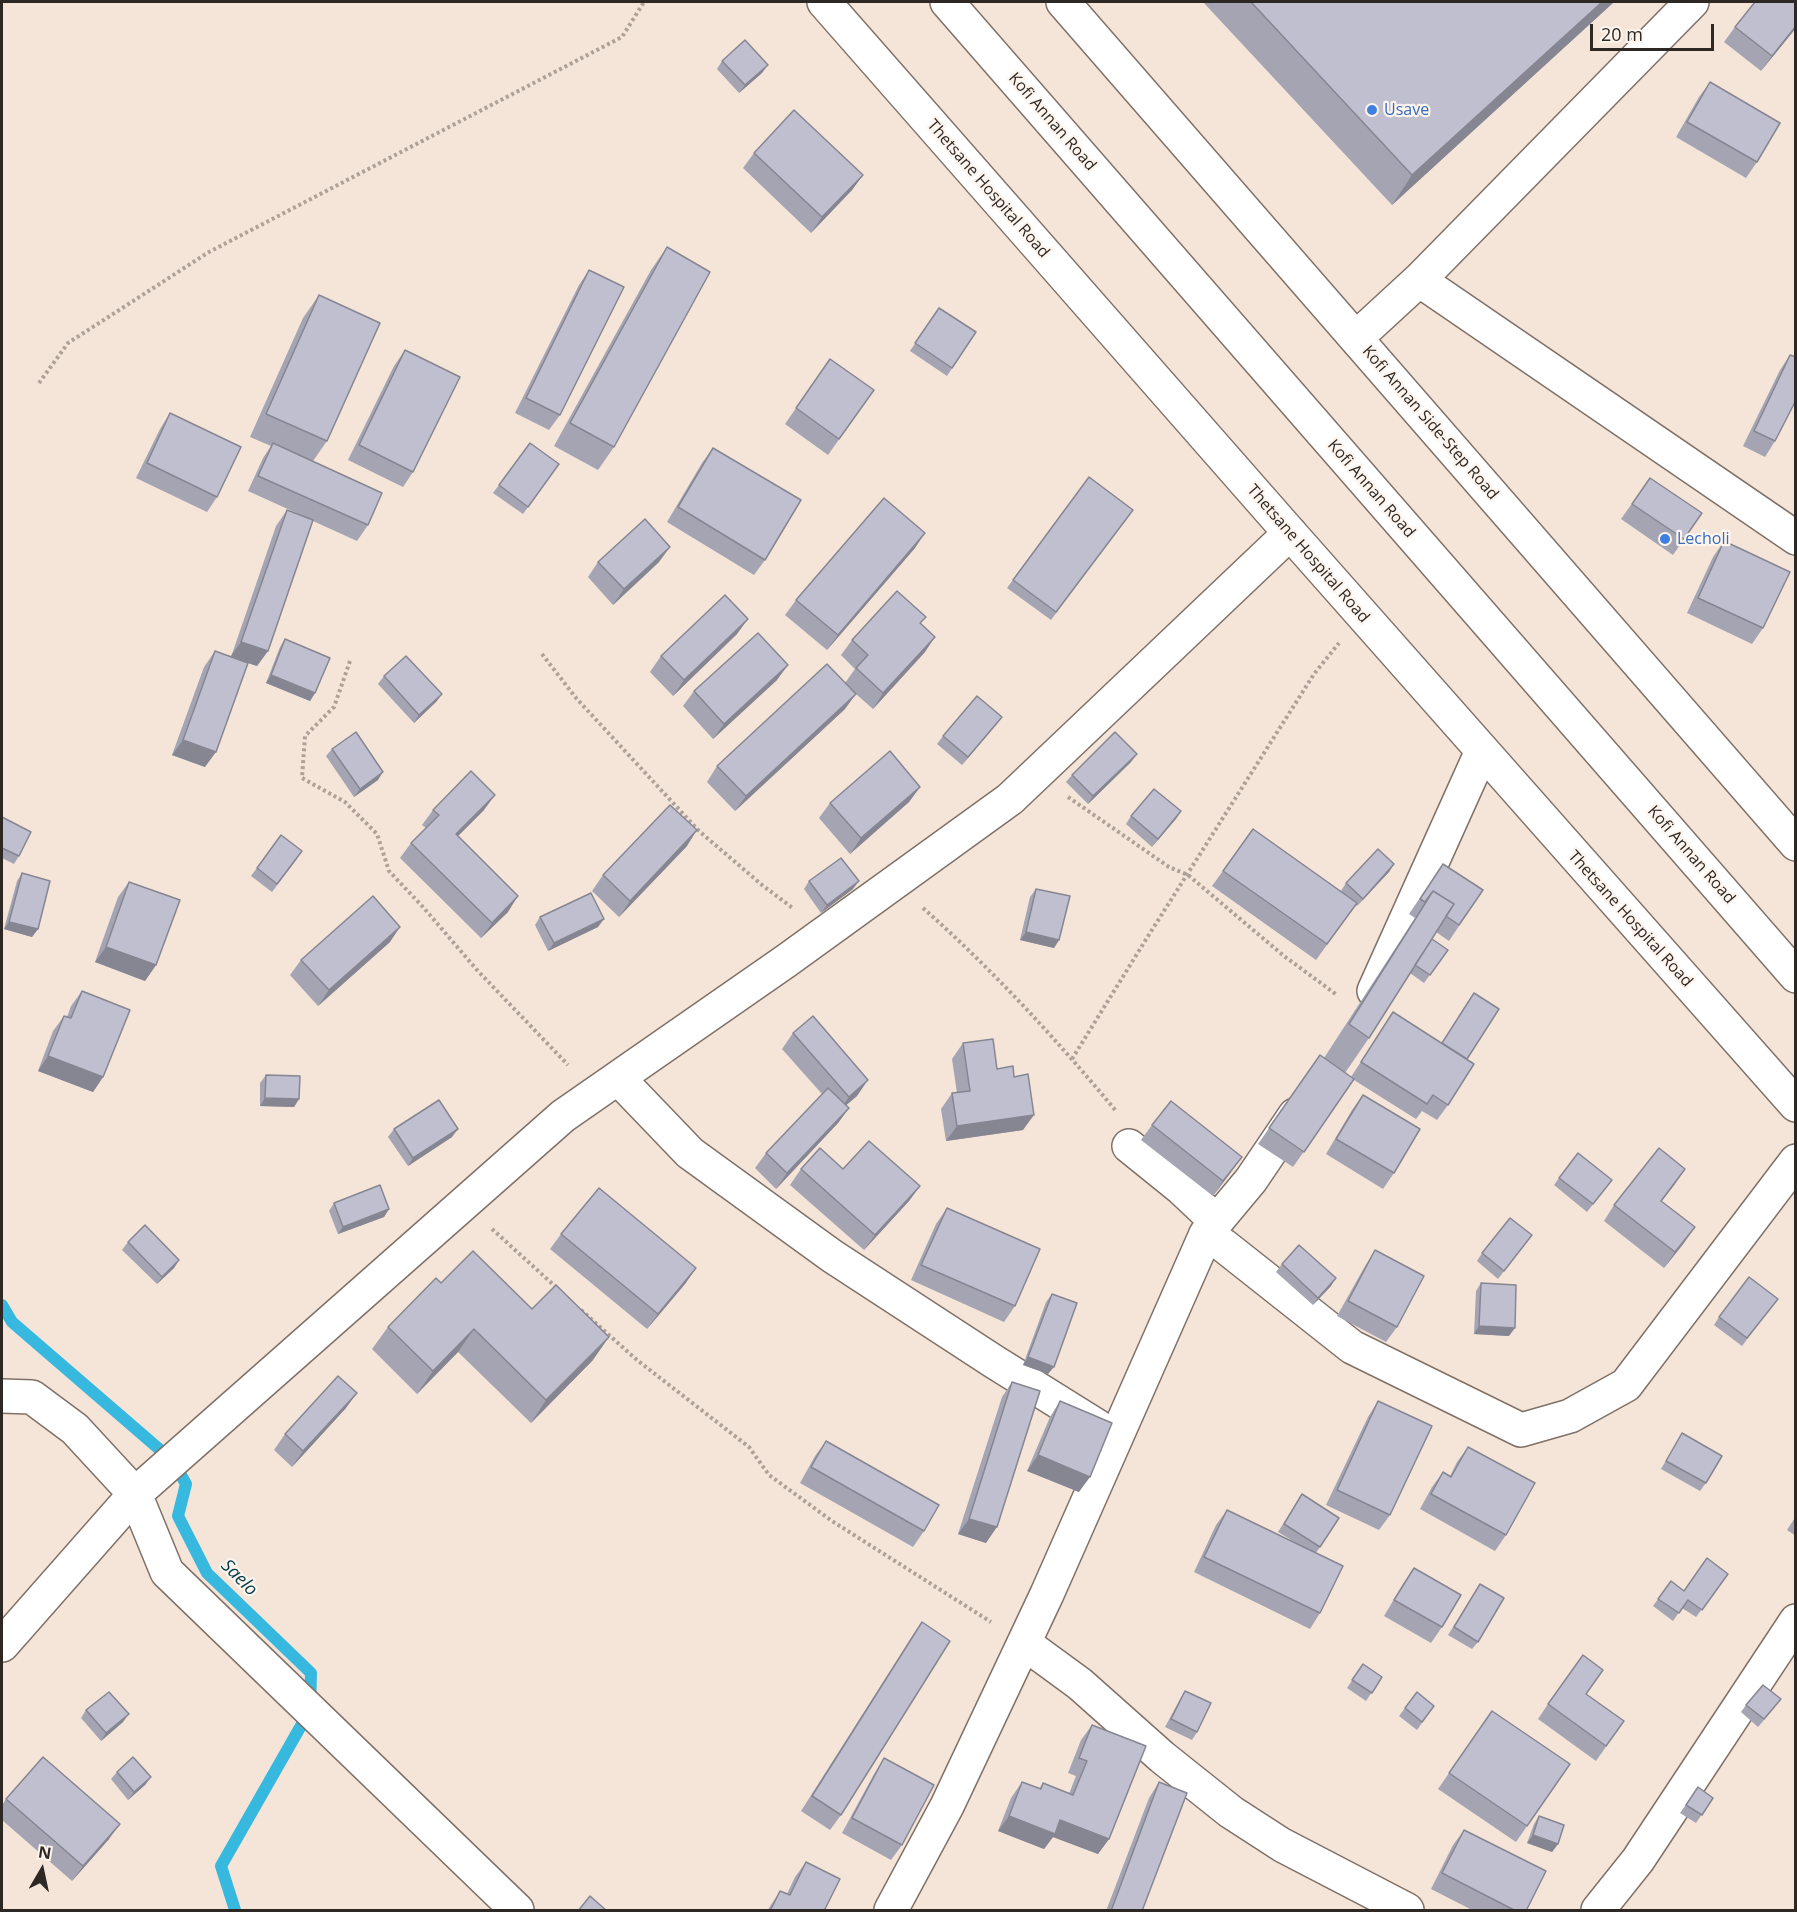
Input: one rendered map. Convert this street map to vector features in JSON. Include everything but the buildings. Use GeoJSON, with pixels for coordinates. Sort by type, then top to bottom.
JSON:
{"type":"FeatureCollection","features":[{"type":"Feature","properties":{"kind":"street","name":"Thetsane Hospital Road"},"geometry":{"type":"LineString","coordinates":[[824,2],[1796,1105]]}},
{"type":"Feature","properties":{"kind":"street","name":"Kofi Annan Road"},"geometry":{"type":"LineString","coordinates":[[947,2],[1796,976]]}},
{"type":"Feature","properties":{"kind":"street","name":"Kofi Annan Side-Step Road"},"geometry":{"type":"LineString","coordinates":[[1063,2],[1796,844]]}},
{"type":"Feature","properties":{"kind":"street"},"geometry":{"type":"LineString","coordinates":[[1356,338],[1419,280],[1692,2]]}},
{"type":"Feature","properties":{"kind":"street"},"geometry":{"type":"LineString","coordinates":[[1419,280],[1796,538]]}},
{"type":"Feature","properties":{"kind":"street"},"geometry":{"type":"LineString","coordinates":[[2,1644],[135,1494],[563,1116],[826,933],[1010,799],[1290,533]]}},
{"type":"Feature","properties":{"kind":"street"},"geometry":{"type":"LineString","coordinates":[[1361,1012],[1379,981],[1482,751]]}},
{"type":"Feature","properties":{"kind":"street"},"geometry":{"type":"LineString","coordinates":[[606,1086],[690,1153],[832,1256],[1116,1438]]}},
{"type":"Feature","properties":{"kind":"street"},"geometry":{"type":"LineString","coordinates":[[891,1911],[947,1806],[1024,1643],[1211,1227],[1251,1180],[1314,1088]]}},
{"type":"Feature","properties":{"kind":"street"},"geometry":{"type":"LineString","coordinates":[[1130,1146],[1181,1188],[1223,1245],[1352,1347],[1521,1430],[1570,1416],[1626,1385],[1796,1161]]}},
{"type":"Feature","properties":{"kind":"street"},"geometry":{"type":"LineString","coordinates":[[2,1396],[32,1397],[75,1430],[135,1494],[167,1572],[517,1911]]}},
{"type":"Feature","properties":{"kind":"street"},"geometry":{"type":"LineString","coordinates":[[1598,1911],[1638,1860],[1796,1621]]}},
{"type":"Feature","properties":{"kind":"street"},"geometry":{"type":"LineString","coordinates":[[1024,1643],[1080,1684],[1162,1757],[1231,1812],[1282,1845],[1407,1911]]}},
{"type":"Feature","properties":{"kind":"path"},"geometry":{"type":"LineString","coordinates":[[39,383],[69,344],[209,252],[622,37],[644,2]]}},
{"type":"Feature","properties":{"kind":"path"},"geometry":{"type":"LineString","coordinates":[[1072,1059],[1314,674],[1362,615]]}},
{"type":"Feature","properties":{"kind":"path"},"geometry":{"type":"LineString","coordinates":[[542,654],[576,698],[699,831],[762,885],[826,933]]}},
{"type":"Feature","properties":{"kind":"path"},"geometry":{"type":"LineString","coordinates":[[350,661],[334,707],[305,736],[302,778],[345,802],[377,834],[388,871],[423,907],[477,970],[606,1086]]}},
{"type":"Feature","properties":{"kind":"path"},"geometry":{"type":"LineString","coordinates":[[1036,774],[1169,867],[1188,875],[1284,956],[1361,1012]]}},
{"type":"Feature","properties":{"kind":"path"},"geometry":{"type":"LineString","coordinates":[[895,882],[961,941],[1072,1059],[1126,1124],[1132,1136],[1130,1146]]}},
{"type":"Feature","properties":{"kind":"path"},"geometry":{"type":"LineString","coordinates":[[464,1204],[562,1293]]}},
{"type":"Feature","properties":{"kind":"path"},"geometry":{"type":"LineString","coordinates":[[578,1308],[637,1360],[749,1447],[769,1475],[832,1521],[1024,1643]]}},
{"type":"Feature","properties":{"kind":"waterway","name":"Saelo"},"geometry":{"type":"LineString","coordinates":[[2,1305],[12,1322],[173,1461],[186,1484],[178,1516],[207,1573],[311,1673],[310,1710],[221,1866],[235,1910]]}},
{"type":"Feature","properties":{"kind":"place","name":"Usave"},"geometry":{"type":"Point","coordinates":[1372,110]}},
{"type":"Feature","properties":{"kind":"place","name":"Lecholi"},"geometry":{"type":"Point","coordinates":[1665,539]}}]}
